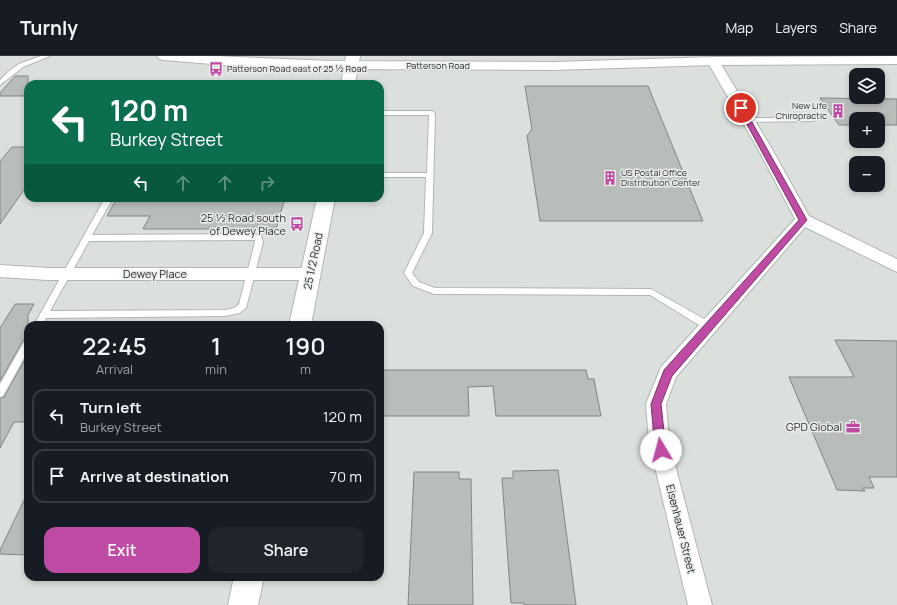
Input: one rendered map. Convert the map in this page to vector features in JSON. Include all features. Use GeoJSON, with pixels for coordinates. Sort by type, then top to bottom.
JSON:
{"type":"FeatureCollection","features":[{"type":"Feature","properties":{"kind":"main road","name":"Patterson Road"},"geometry":{"type":"LineString","coordinates":[[164,56],[231,62],[352,61],[554,66],[713,61],[897,60]]}},
{"type":"Feature","properties":{"kind":"main road","name":"Patterson Road"},"geometry":{"type":"LineString","coordinates":[[613,56],[713,61]]}},
{"type":"Feature","properties":{"kind":"main road"},"geometry":{"type":"LineString","coordinates":[[349,80],[352,61]]}},
{"type":"Feature","properties":{"kind":"main road","name":"25 1/2 Road"},"geometry":{"type":"LineString","coordinates":[[301,321],[325,202]]}},
{"type":"Feature","properties":{"kind":"main road"},"geometry":{"type":"LineString","coordinates":[[243,605],[248,581]]}},
{"type":"Feature","properties":{"kind":"street"},"geometry":{"type":"LineString","coordinates":[[713,61],[748,120],[803,220],[897,266]]}},
{"type":"Feature","properties":{"kind":"street","name":"Eisenhauer Street"},"geometry":{"type":"LineString","coordinates":[[700,605],[659,442],[656,404],[668,373],[803,220]]}},
{"type":"Feature","properties":{"kind":"street","name":"Dewey Place"},"geometry":{"type":"LineString","coordinates":[[0,271],[66,274],[311,274]]}},
{"type":"Feature","properties":{"kind":"lane"},"geometry":{"type":"LineString","coordinates":[[0,83],[10,72],[20,65],[47,56]]}},
{"type":"Feature","properties":{"kind":"lane"},"geometry":{"type":"LineString","coordinates":[[384,113],[432,113],[428,233],[408,272],[416,284],[434,291],[651,292],[710,327]]}},
{"type":"Feature","properties":{"kind":"lane"},"geometry":{"type":"LineString","coordinates":[[748,120],[812,120]]}},
{"type":"Feature","properties":{"kind":"lane"},"geometry":{"type":"LineString","coordinates":[[384,175],[430,175]]}},
{"type":"Feature","properties":{"kind":"lane"},"geometry":{"type":"LineString","coordinates":[[40,321],[107,202]]}},
{"type":"Feature","properties":{"kind":"lane"},"geometry":{"type":"LineString","coordinates":[[44,315],[236,312],[243,306],[259,242],[258,238],[250,237],[87,238]]}},
{"type":"Feature","properties":{"kind":"lane"},"geometry":{"type":"LineString","coordinates":[[0,393],[24,350]]}},
{"type":"Feature","properties":{"kind":"building"},"geometry":{"type":"Polygon","coordinates":[[[15,76],[28,76],[28,80],[24,80],[24,96],[0,96],[0,93],[15,76]]]}},
{"type":"Feature","properties":{"kind":"building","name":"US Postal Office Distribution Center"},"geometry":{"type":"Polygon","coordinates":[[[525,86],[648,86],[703,221],[540,221],[527,136],[532,129],[525,86]]]}},
{"type":"Feature","properties":{"kind":"building"},"geometry":{"type":"Polygon","coordinates":[[[820,98],[849,98],[849,104],[885,104],[885,99],[897,99],[897,125],[885,125],[885,112],[849,112],[849,125],[839,125],[820,98]]]}},
{"type":"Feature","properties":{"kind":"building"},"geometry":{"type":"Polygon","coordinates":[[[12,147],[24,147],[24,190],[0,224],[0,161],[12,147]]]}},
{"type":"Feature","properties":{"kind":"building"},"geometry":{"type":"Polygon","coordinates":[[[115,202],[284,202],[276,229],[143,229],[150,216],[107,216],[115,202]]]}},
{"type":"Feature","properties":{"kind":"building"},"geometry":{"type":"Polygon","coordinates":[[[15,304],[34,304],[28,315],[28,321],[24,321],[24,339],[0,381],[0,328],[15,304]]]}},
{"type":"Feature","properties":{"kind":"building","name":"GPD Global"},"geometry":{"type":"Polygon","coordinates":[[[835,340],[897,341],[897,477],[869,477],[874,488],[863,488],[865,491],[837,490],[789,377],[854,377],[835,340]]]}},
{"type":"Feature","properties":{"kind":"building"},"geometry":{"type":"Polygon","coordinates":[[[24,361],[24,422],[14,422],[0,448],[0,398],[4,397],[24,361]]]}},
{"type":"Feature","properties":{"kind":"building"},"geometry":{"type":"Polygon","coordinates":[[[384,370],[586,370],[588,379],[594,379],[601,416],[496,416],[493,386],[468,387],[469,416],[384,416],[384,370]]]}},
{"type":"Feature","properties":{"kind":"building"},"geometry":{"type":"Polygon","coordinates":[[[558,470],[576,605],[524,605],[524,603],[511,603],[502,478],[513,478],[513,471],[558,470]]]}},
{"type":"Feature","properties":{"kind":"building"},"geometry":{"type":"Polygon","coordinates":[[[414,472],[459,472],[459,479],[471,479],[473,605],[408,605],[414,472]]]}},
{"type":"Feature","properties":{"kind":"building"},"geometry":{"type":"Polygon","coordinates":[[[24,500],[24,555],[0,554],[0,550],[24,500]]]}},
{"type":"Feature","properties":{"kind":"place","name":"Patterson Road east of 25 ½ Road"},"geometry":{"type":"Point","coordinates":[216,69]}},
{"type":"Feature","properties":{"kind":"place","name":"New Life Chiropractic"},"geometry":{"type":"Point","coordinates":[838,111]}},
{"type":"Feature","properties":{"kind":"place","name":"US Postal Office Distribution Center"},"geometry":{"type":"Point","coordinates":[610,178]}},
{"type":"Feature","properties":{"kind":"place","name":"25 ½ Road south of Dewey Place"},"geometry":{"type":"Point","coordinates":[297,224]}},
{"type":"Feature","properties":{"kind":"place","name":"GPD Global"},"geometry":{"type":"Point","coordinates":[853,427]}},
{"type":"Feature","properties":{"kind":"route"},"geometry":{"type":"LineString","coordinates":[[661,450],[656,404],[668,373],[803,220],[741,108]]}}]}
